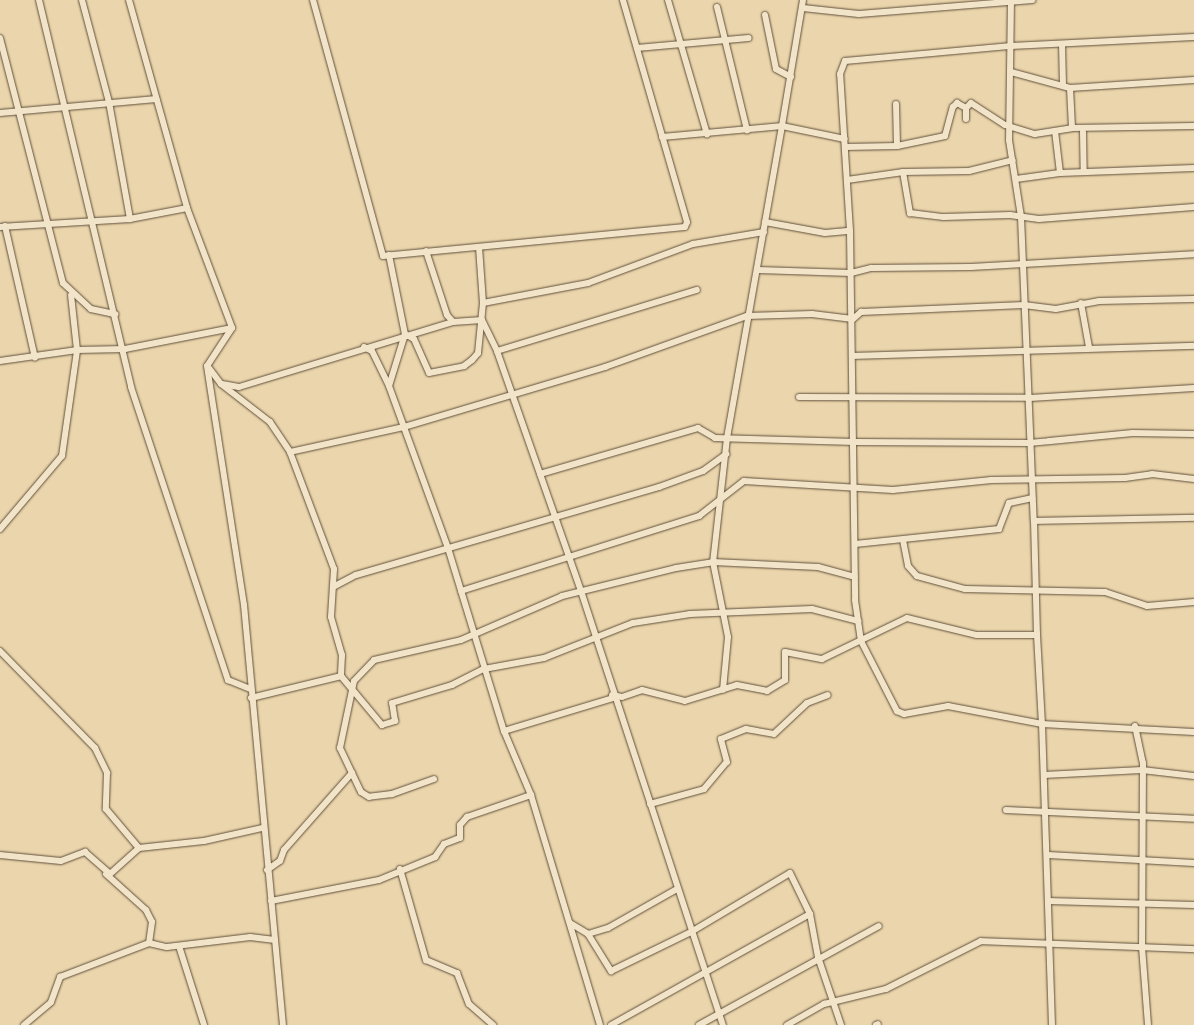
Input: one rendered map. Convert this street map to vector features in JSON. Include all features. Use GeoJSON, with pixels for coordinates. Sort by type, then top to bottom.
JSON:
{"type":"FeatureCollection","features":[{"type":"Feature","properties":{"kind":"street"},"geometry":{"type":"LineString","coordinates":[[39,0],[125,349],[131,387],[202,610],[228,680],[250,689]]}},
{"type":"Feature","properties":{"kind":"street"},"geometry":{"type":"LineString","coordinates":[[82,0],[109,102],[130,219]]}},
{"type":"Feature","properties":{"kind":"street"},"geometry":{"type":"LineString","coordinates":[[129,0],[187,208],[232,328]]}},
{"type":"Feature","properties":{"kind":"street"},"geometry":{"type":"LineString","coordinates":[[313,0],[380,252],[389,255],[685,227],[687,222],[623,0]]}},
{"type":"Feature","properties":{"kind":"street"},"geometry":{"type":"LineString","coordinates":[[668,0],[678,42],[707,134]]}},
{"type":"Feature","properties":{"kind":"street"},"geometry":{"type":"LineString","coordinates":[[723,690],[729,658],[713,562],[727,438],[747,316],[758,270],[803,0]]}},
{"type":"Feature","properties":{"kind":"street"},"geometry":{"type":"LineString","coordinates":[[802,8],[859,14],[1011,0],[1032,0]]}},
{"type":"Feature","properties":{"kind":"street"},"geometry":{"type":"LineString","coordinates":[[1011,0],[1010,126],[1021,217],[1030,398],[1029,443],[1048,855],[1048,942],[1052,1025]]}},
{"type":"Feature","properties":{"kind":"street"},"geometry":{"type":"LineString","coordinates":[[717,7],[747,130]]}},
{"type":"Feature","properties":{"kind":"street"},"geometry":{"type":"LineString","coordinates":[[765,16],[776,69],[791,76]]}},
{"type":"Feature","properties":{"kind":"street"},"geometry":{"type":"LineString","coordinates":[[1194,37],[1011,46],[845,61],[840,74],[850,231],[853,319],[855,577],[858,621],[861,642],[897,710],[904,714],[948,706],[1042,724],[1135,726],[1194,732]]}},
{"type":"Feature","properties":{"kind":"street"},"geometry":{"type":"LineString","coordinates":[[0,38],[20,111],[46,225],[63,283],[71,295],[91,309],[115,314]]}},
{"type":"Feature","properties":{"kind":"street"},"geometry":{"type":"LineString","coordinates":[[637,48],[678,42],[749,38]]}},
{"type":"Feature","properties":{"kind":"street"},"geometry":{"type":"LineString","coordinates":[[1062,44],[1063,85]]}},
{"type":"Feature","properties":{"kind":"street"},"geometry":{"type":"LineString","coordinates":[[1011,72],[1070,88],[1194,80]]}},
{"type":"Feature","properties":{"kind":"street"},"geometry":{"type":"LineString","coordinates":[[1070,88],[1072,128]]}},
{"type":"Feature","properties":{"kind":"street"},"geometry":{"type":"LineString","coordinates":[[0,113],[156,99]]}},
{"type":"Feature","properties":{"kind":"street"},"geometry":{"type":"LineString","coordinates":[[845,147],[897,146],[945,136],[953,107],[956,103],[966,108],[977,105],[1010,126],[1035,134],[1072,128],[1083,132],[1194,126]]}},
{"type":"Feature","properties":{"kind":"street"},"geometry":{"type":"LineString","coordinates":[[896,104],[897,146]]}},
{"type":"Feature","properties":{"kind":"street"},"geometry":{"type":"LineString","coordinates":[[966,108],[966,120]]}},
{"type":"Feature","properties":{"kind":"street"},"geometry":{"type":"LineString","coordinates":[[662,137],[782,126],[845,139]]}},
{"type":"Feature","properties":{"kind":"street"},"geometry":{"type":"LineString","coordinates":[[1055,131],[1060,173]]}},
{"type":"Feature","properties":{"kind":"street"},"geometry":{"type":"LineString","coordinates":[[1083,132],[1084,171]]}},
{"type":"Feature","properties":{"kind":"street"},"geometry":{"type":"LineString","coordinates":[[847,180],[904,172],[969,171],[1013,160]]}},
{"type":"Feature","properties":{"kind":"street"},"geometry":{"type":"LineString","coordinates":[[1016,179],[1084,171],[1194,168]]}},
{"type":"Feature","properties":{"kind":"street"},"geometry":{"type":"LineString","coordinates":[[904,172],[910,213],[952,218],[1021,217],[1194,207]]}},
{"type":"Feature","properties":{"kind":"street"},"geometry":{"type":"LineString","coordinates":[[35,358],[2,227],[130,219],[187,208]]}},
{"type":"Feature","properties":{"kind":"street"},"geometry":{"type":"LineString","coordinates":[[765,222],[825,233],[850,231]]}},
{"type":"Feature","properties":{"kind":"street"},"geometry":{"type":"LineString","coordinates":[[484,303],[579,285],[693,244],[764,232]]}},
{"type":"Feature","properties":{"kind":"street"},"geometry":{"type":"LineString","coordinates":[[404,334],[414,339],[429,373],[464,366],[472,360],[478,353],[484,303],[479,247]]}},
{"type":"Feature","properties":{"kind":"street"},"geometry":{"type":"LineString","coordinates":[[426,251],[442,306],[453,322]]}},
{"type":"Feature","properties":{"kind":"street"},"geometry":{"type":"LineString","coordinates":[[758,270],[851,273],[871,268],[1023,265],[1194,254]]}},
{"type":"Feature","properties":{"kind":"street"},"geometry":{"type":"LineString","coordinates":[[389,255],[404,334],[389,386]]}},
{"type":"Feature","properties":{"kind":"street"},"geometry":{"type":"LineString","coordinates":[[497,351],[697,290]]}},
{"type":"Feature","properties":{"kind":"street"},"geometry":{"type":"LineString","coordinates":[[0,529],[60,462],[77,350],[71,295]]}},
{"type":"Feature","properties":{"kind":"street"},"geometry":{"type":"LineString","coordinates":[[290,452],[404,427],[605,367],[747,316],[812,314],[853,319],[861,312],[1024,305],[1056,308],[1082,303],[1194,299]]}},
{"type":"Feature","properties":{"kind":"street"},"geometry":{"type":"LineString","coordinates":[[1082,303],[1089,347]]}},
{"type":"Feature","properties":{"kind":"street"},"geometry":{"type":"LineString","coordinates":[[221,384],[247,385],[362,346],[382,344],[404,334],[453,322],[482,320]]}},
{"type":"Feature","properties":{"kind":"street"},"geometry":{"type":"LineString","coordinates":[[482,320],[497,351],[581,591],[612,696],[650,804],[722,1025]]}},
{"type":"Feature","properties":{"kind":"street"},"geometry":{"type":"LineString","coordinates":[[0,361],[35,358],[77,350],[125,349],[232,328]]}},
{"type":"Feature","properties":{"kind":"street"},"geometry":{"type":"LineString","coordinates":[[232,328],[208,366],[243,596],[262,828],[283,1025]]}},
{"type":"Feature","properties":{"kind":"street"},"geometry":{"type":"LineString","coordinates":[[362,346],[372,351],[389,386],[448,548],[504,731],[531,794],[600,1025]]}},
{"type":"Feature","properties":{"kind":"street"},"geometry":{"type":"LineString","coordinates":[[854,356],[1089,347],[1194,346]]}},
{"type":"Feature","properties":{"kind":"street"},"geometry":{"type":"LineString","coordinates":[[208,366],[221,384],[270,422],[290,452],[334,569],[331,617],[342,655],[341,676],[351,692],[382,725],[392,726],[396,717],[392,704],[452,685],[484,669],[544,658],[633,623],[690,614],[812,609],[858,621]]}},
{"type":"Feature","properties":{"kind":"street"},"geometry":{"type":"LineString","coordinates":[[799,397],[855,399],[1030,398],[1194,388]]}},
{"type":"Feature","properties":{"kind":"street"},"geometry":{"type":"LineString","coordinates":[[540,474],[698,428],[715,438],[855,442],[1029,443],[1133,433],[1194,434]]}},
{"type":"Feature","properties":{"kind":"street"},"geometry":{"type":"LineString","coordinates":[[333,587],[356,574],[659,487],[702,471],[726,454]]}},
{"type":"Feature","properties":{"kind":"street"},"geometry":{"type":"LineString","coordinates":[[461,591],[568,557],[610,548],[698,516],[721,497],[751,480],[893,490],[1152,474],[1194,478]]}},
{"type":"Feature","properties":{"kind":"street"},"geometry":{"type":"LineString","coordinates":[[855,544],[999,529],[1009,503],[1032,498]]}},
{"type":"Feature","properties":{"kind":"street"},"geometry":{"type":"LineString","coordinates":[[1034,521],[1194,518]]}},
{"type":"Feature","properties":{"kind":"street"},"geometry":{"type":"LineString","coordinates":[[903,540],[908,566],[917,576],[965,589],[1104,592],[1147,606],[1194,602]]}},
{"type":"Feature","properties":{"kind":"street"},"geometry":{"type":"LineString","coordinates":[[434,779],[369,797],[361,792],[340,748],[351,692],[356,678],[374,660],[474,635],[581,591],[713,562],[818,567],[855,577]]}},
{"type":"Feature","properties":{"kind":"street"},"geometry":{"type":"LineString","coordinates":[[504,731],[612,696],[622,697],[642,690],[685,701],[748,685],[767,691],[785,680],[785,652],[822,659],[908,618],[977,635],[1037,635]]}},
{"type":"Feature","properties":{"kind":"street"},"geometry":{"type":"LineString","coordinates":[[0,651],[95,748],[107,773],[106,809],[139,848]]}},
{"type":"Feature","properties":{"kind":"street"},"geometry":{"type":"LineString","coordinates":[[251,698],[341,676]]}},
{"type":"Feature","properties":{"kind":"street"},"geometry":{"type":"LineString","coordinates":[[650,804],[704,789],[727,762],[721,739],[746,729],[774,734],[807,703],[828,695]]}},
{"type":"Feature","properties":{"kind":"street"},"geometry":{"type":"LineString","coordinates":[[1135,726],[1142,770],[1142,947],[1148,1025]]}},
{"type":"Feature","properties":{"kind":"street"},"geometry":{"type":"LineString","coordinates":[[1044,775],[1142,770],[1194,776]]}},
{"type":"Feature","properties":{"kind":"street"},"geometry":{"type":"LineString","coordinates":[[267,870],[280,861],[284,850],[352,773]]}},
{"type":"Feature","properties":{"kind":"street"},"geometry":{"type":"LineString","coordinates":[[271,901],[379,880],[400,869],[435,857],[444,844],[460,838],[460,825],[467,817],[531,794]]}},
{"type":"Feature","properties":{"kind":"street"},"geometry":{"type":"LineString","coordinates":[[1006,810],[1194,819]]}},
{"type":"Feature","properties":{"kind":"street"},"geometry":{"type":"LineString","coordinates":[[105,874],[139,848],[204,841],[262,828]]}},
{"type":"Feature","properties":{"kind":"street"},"geometry":{"type":"LineString","coordinates":[[0,855],[61,861],[85,852],[105,874],[146,910],[152,922],[149,943]]}},
{"type":"Feature","properties":{"kind":"street"},"geometry":{"type":"LineString","coordinates":[[1048,855],[1194,863]]}},
{"type":"Feature","properties":{"kind":"street"},"geometry":{"type":"LineString","coordinates":[[400,869],[426,960],[457,973],[469,1004],[493,1025]]}},
{"type":"Feature","properties":{"kind":"street"},"geometry":{"type":"LineString","coordinates":[[570,923],[588,934],[611,971],[691,932],[790,873],[810,914],[818,957],[840,1025]]}},
{"type":"Feature","properties":{"kind":"street"},"geometry":{"type":"LineString","coordinates":[[588,934],[608,928],[678,889]]}},
{"type":"Feature","properties":{"kind":"street"},"geometry":{"type":"LineString","coordinates":[[1048,901],[1194,905]]}},
{"type":"Feature","properties":{"kind":"street"},"geometry":{"type":"LineString","coordinates":[[612,1025],[810,914]]}},
{"type":"Feature","properties":{"kind":"street"},"geometry":{"type":"LineString","coordinates":[[699,1025],[818,957],[879,926]]}},
{"type":"Feature","properties":{"kind":"street"},"geometry":{"type":"LineString","coordinates":[[24,1025],[51,1002],[60,977],[149,943],[179,946],[250,938],[273,940]]}},
{"type":"Feature","properties":{"kind":"street"},"geometry":{"type":"LineString","coordinates":[[787,1025],[834,1002],[886,989],[981,941],[1048,942],[1194,949]]}},
{"type":"Feature","properties":{"kind":"street"},"geometry":{"type":"LineString","coordinates":[[179,946],[204,1025]]}}]}
